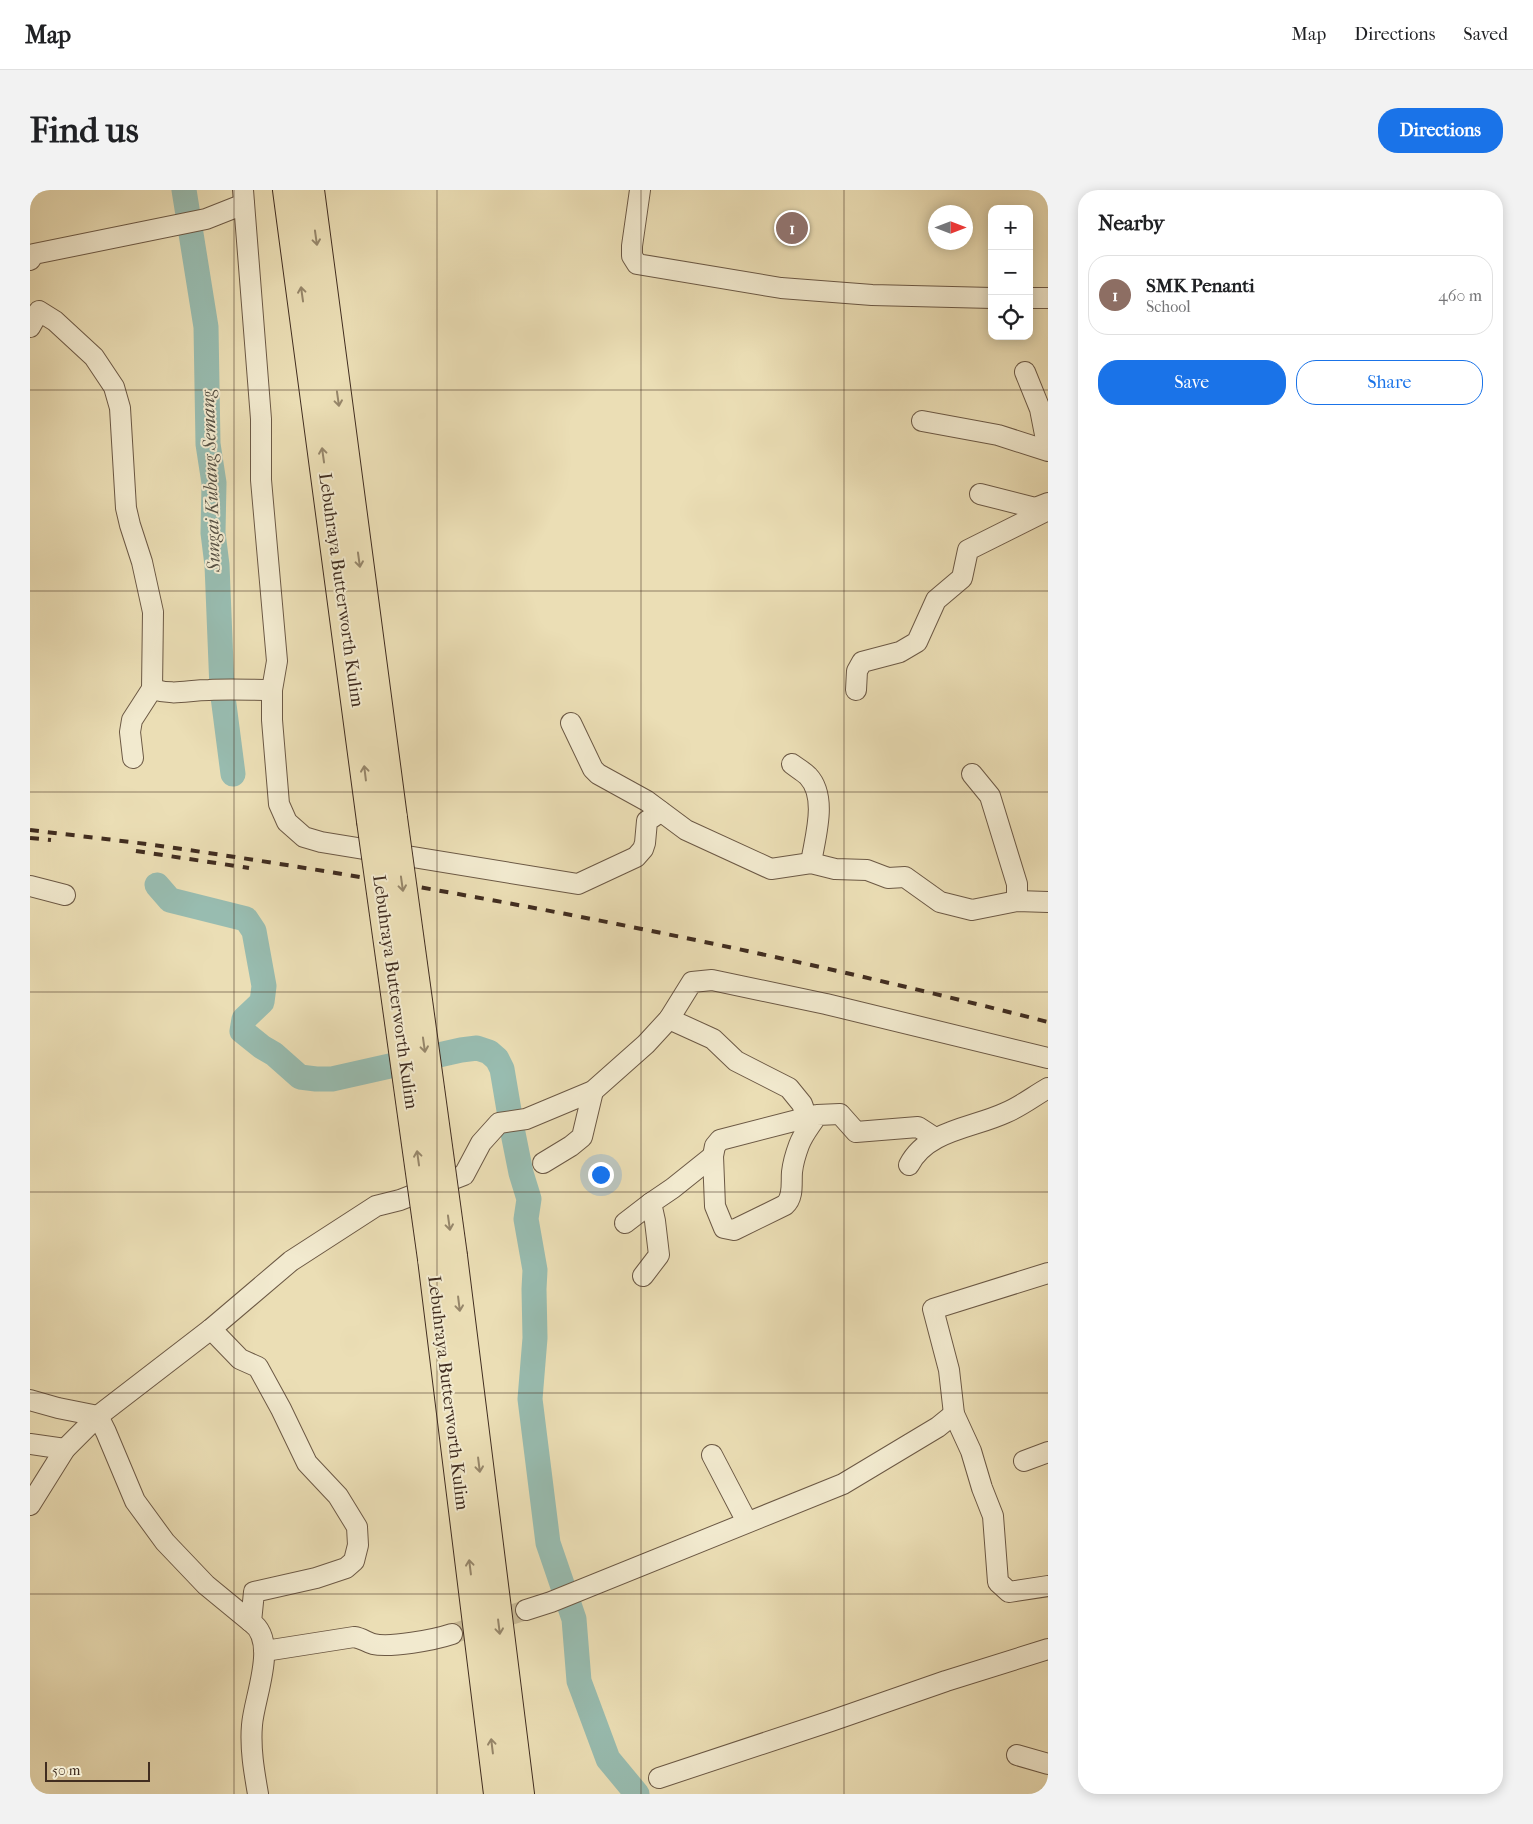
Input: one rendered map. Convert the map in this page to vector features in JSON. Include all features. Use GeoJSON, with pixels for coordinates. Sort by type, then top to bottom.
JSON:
{"type":"FeatureCollection","features":[{"type":"Feature","properties":{"kind":"highway","name":"Lebuhraya Butterworth Kulim"},"geometry":{"type":"LineString","coordinates":[[287,190],[382,820],[520,1794]]}},
{"type":"Feature","properties":{"kind":"highway","name":"Lebuhraya Butterworth Kulim"},"geometry":{"type":"LineString","coordinates":[[310,190],[382,820]]}},
{"type":"Feature","properties":{"kind":"highway","name":"Lebuhraya Butterworth Kulim"},"geometry":{"type":"LineString","coordinates":[[443,1257],[498,1794]]}},
{"type":"Feature","properties":{"kind":"street"},"geometry":{"type":"LineString","coordinates":[[640,190],[632,246],[632,256],[637,264],[781,288],[872,295],[988,298]]}},
{"type":"Feature","properties":{"kind":"street"},"geometry":{"type":"LineString","coordinates":[[30,260],[34,254],[206,219],[244,197],[261,420],[261,480],[277,661],[272,690],[272,720],[278,804],[287,822],[304,837],[321,842],[578,884],[636,857],[643,849],[645,843],[647,821],[660,811]]}},
{"type":"Feature","properties":{"kind":"street"},"geometry":{"type":"LineString","coordinates":[[1033,298],[1048,298]]}},
{"type":"Feature","properties":{"kind":"street"},"geometry":{"type":"LineString","coordinates":[[30,327],[39,311],[55,320],[94,357],[114,387],[120,408],[126,508],[142,562],[153,612],[152,689],[132,720],[130,732],[133,758]]}},
{"type":"Feature","properties":{"kind":"street"},"geometry":{"type":"LineString","coordinates":[[922,421],[998,435],[1048,451],[1040,409],[1025,372]]}},
{"type":"Feature","properties":{"kind":"street"},"geometry":{"type":"LineString","coordinates":[[980,494],[1035,508],[1048,503]]}},
{"type":"Feature","properties":{"kind":"street"},"geometry":{"type":"LineString","coordinates":[[856,690],[857,671],[862,662],[900,652],[917,642],[936,600],[962,578],[968,550],[1048,510]]}},
{"type":"Feature","properties":{"kind":"street"},"geometry":{"type":"LineString","coordinates":[[152,689],[182,693],[207,690],[272,690]]}},
{"type":"Feature","properties":{"kind":"street"},"geometry":{"type":"LineString","coordinates":[[571,723],[593,769],[598,774],[647,801],[686,830],[771,868],[811,863],[835,869],[867,870],[888,878],[904,877],[940,902],[972,910],[1017,901],[1048,902]]}},
{"type":"Feature","properties":{"kind":"street"},"geometry":{"type":"LineString","coordinates":[[792,764],[809,777],[817,791],[820,802],[811,863]]}},
{"type":"Feature","properties":{"kind":"street"},"geometry":{"type":"LineString","coordinates":[[972,774],[990,796],[1017,884],[1017,901]]}},
{"type":"Feature","properties":{"kind":"street"},"geometry":{"type":"LineString","coordinates":[[30,886],[65,895]]}},
{"type":"Feature","properties":{"kind":"street"},"geometry":{"type":"LineString","coordinates":[[30,1503],[65,1449],[98,1416],[211,1329],[291,1261],[376,1206],[400,1200],[464,1175],[481,1143],[508,1121],[526,1118],[593,1091],[646,1044],[669,1019],[692,982],[712,980],[835,1007],[1048,1058]]}},
{"type":"Feature","properties":{"kind":"street"},"geometry":{"type":"LineString","coordinates":[[669,1019],[713,1039],[736,1061],[789,1088],[812,1117]]}},
{"type":"Feature","properties":{"kind":"street"},"geometry":{"type":"LineString","coordinates":[[909,1165],[914,1156],[935,1138],[1005,1113],[1048,1088]]}},
{"type":"Feature","properties":{"kind":"street"},"geometry":{"type":"LineString","coordinates":[[543,1163],[582,1137],[593,1091]]}},
{"type":"Feature","properties":{"kind":"street"},"geometry":{"type":"LineString","coordinates":[[812,1117],[798,1146],[789,1202],[734,1230],[724,1228],[715,1206],[713,1156],[715,1146],[720,1140],[812,1117],[840,1114],[856,1132],[918,1127],[935,1138]]}},
{"type":"Feature","properties":{"kind":"street"},"geometry":{"type":"LineString","coordinates":[[625,1223],[713,1156]]}},
{"type":"Feature","properties":{"kind":"street"},"geometry":{"type":"LineString","coordinates":[[643,1276],[659,1255],[651,1203]]}},
{"type":"Feature","properties":{"kind":"street"},"geometry":{"type":"LineString","coordinates":[[1048,1273],[933,1309],[949,1370],[954,1414],[971,1451],[993,1516],[998,1582],[1009,1592],[1048,1586]]}},
{"type":"Feature","properties":{"kind":"street"},"geometry":{"type":"LineString","coordinates":[[211,1329],[240,1360],[258,1367],[307,1463],[338,1496],[357,1527],[358,1546],[354,1561],[346,1568],[316,1578],[254,1592],[251,1622]]}},
{"type":"Feature","properties":{"kind":"street"},"geometry":{"type":"LineString","coordinates":[[30,1400],[98,1416]]}},
{"type":"Feature","properties":{"kind":"street"},"geometry":{"type":"LineString","coordinates":[[526,1610],[551,1602],[843,1484],[938,1427],[954,1414]]}},
{"type":"Feature","properties":{"kind":"street"},"geometry":{"type":"LineString","coordinates":[[98,1416],[134,1500],[165,1542],[206,1586],[258,1626],[265,1651],[252,1725],[252,1762],[258,1794]]}},
{"type":"Feature","properties":{"kind":"street"},"geometry":{"type":"LineString","coordinates":[[30,1444],[65,1449]]}},
{"type":"Feature","properties":{"kind":"street"},"geometry":{"type":"LineString","coordinates":[[1024,1461],[1048,1452]]}},
{"type":"Feature","properties":{"kind":"street"},"geometry":{"type":"LineString","coordinates":[[712,1455],[747,1522]]}},
{"type":"Feature","properties":{"kind":"street"},"geometry":{"type":"LineString","coordinates":[[265,1651],[354,1637],[363,1638],[373,1644],[399,1644],[434,1640],[452,1634]]}},
{"type":"Feature","properties":{"kind":"street"},"geometry":{"type":"LineString","coordinates":[[659,1778],[946,1681],[1048,1649]]}},
{"type":"Feature","properties":{"kind":"street"},"geometry":{"type":"LineString","coordinates":[[1017,1755],[1048,1764]]}},
{"type":"Feature","properties":{"kind":"waterway","name":"Sungai Kubang Semang"},"geometry":{"type":"LineString","coordinates":[[184,190],[206,327],[208,444],[214,483],[213,533],[217,565],[222,689],[233,774]]}},
{"type":"Feature","properties":{"kind":"waterway","name":"Sungai Kubang Semang"},"geometry":{"type":"LineString","coordinates":[[157,885],[170,900],[246,919],[254,931],[264,986],[262,1002],[244,1019],[242,1031],[274,1054],[300,1077],[332,1079],[477,1048],[489,1052],[497,1059],[502,1069],[521,1173],[529,1199],[526,1219],[535,1270],[535,1338],[530,1399],[548,1543],[574,1619],[579,1681],[608,1759],[637,1794]]}},
{"type":"Feature","properties":{"kind":"tunnel"},"geometry":{"type":"LineString","coordinates":[[452,1634],[526,1610]]}},
{"type":"Feature","properties":{"kind":"railway"},"geometry":{"type":"LineString","coordinates":[[30,830],[157,845],[504,902],[723,946],[940,995],[1048,1022]]}},
{"type":"Feature","properties":{"kind":"railway"},"geometry":{"type":"LineString","coordinates":[[30,838],[51,840]]}},
{"type":"Feature","properties":{"kind":"railway"},"geometry":{"type":"LineString","coordinates":[[136,851],[249,868]]}},
{"type":"Feature","properties":{"kind":"place","name":"SMK Penanti"},"geometry":{"type":"Point","coordinates":[792,228]}}]}
